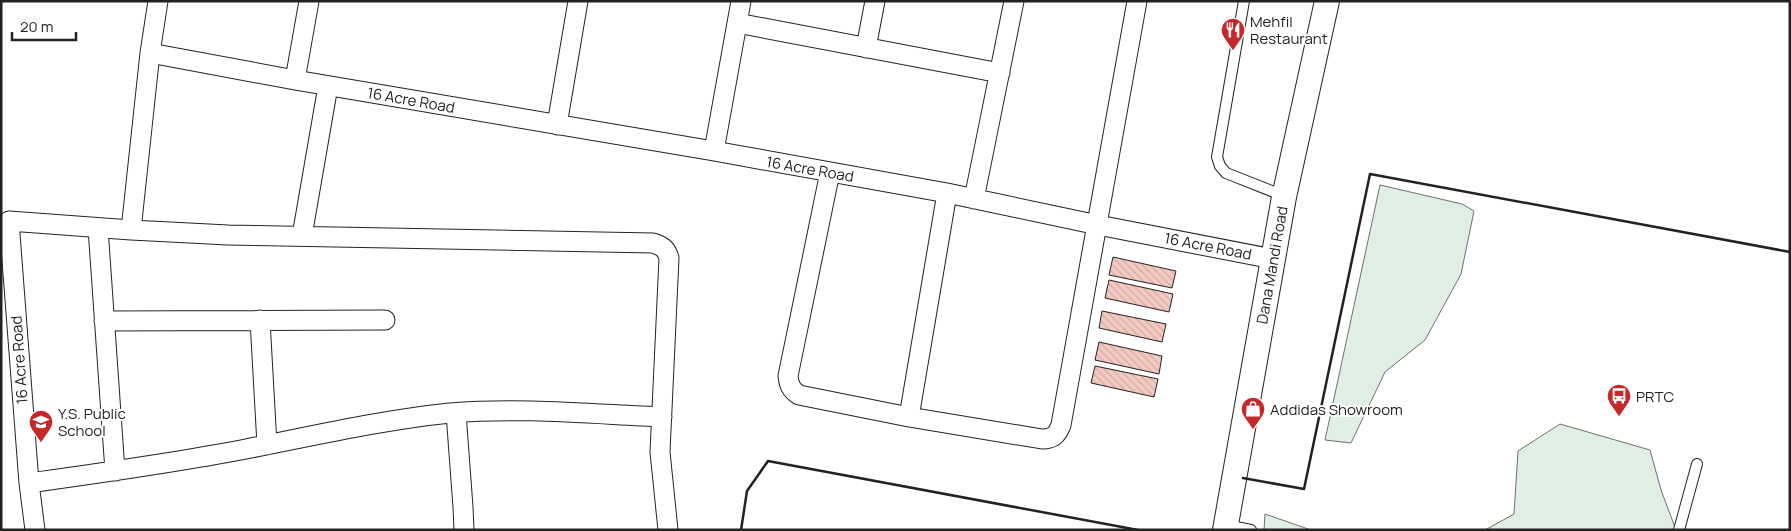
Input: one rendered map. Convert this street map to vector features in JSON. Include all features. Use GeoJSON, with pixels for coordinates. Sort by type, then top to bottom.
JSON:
{"type":"FeatureCollection","features":[{"type":"Feature","properties":{"kind":"street"},"geometry":{"type":"LineString","coordinates":[[131,230],[150,53],[158,1]]}},
{"type":"Feature","properties":{"kind":"street"},"geometry":{"type":"LineString","coordinates":[[296,80],[309,1]]}},
{"type":"Feature","properties":{"kind":"street"},"geometry":{"type":"LineString","coordinates":[[557,125],[578,1]]}},
{"type":"Feature","properties":{"kind":"street"},"geometry":{"type":"LineString","coordinates":[[714,151],[741,1]]}},
{"type":"Feature","properties":{"kind":"street"},"geometry":{"type":"LineString","coordinates":[[866,48],[875,1]]}},
{"type":"Feature","properties":{"kind":"street"},"geometry":{"type":"LineString","coordinates":[[974,199],[1014,1]]}},
{"type":"Feature","properties":{"kind":"street"},"geometry":{"type":"LineString","coordinates":[[830,172],[788,376],[792,391],[799,395],[909,417],[1051,439],[1058,433],[1061,425],[1137,1]]}},
{"type":"Feature","properties":{"kind":"street","name":"Dana Mandi Road"},"geometry":{"type":"LineString","coordinates":[[1226,527],[1284,196],[1327,1]]}},
{"type":"Feature","properties":{"kind":"street"},"geometry":{"type":"LineString","coordinates":[[738,23],[1000,73]]}},
{"type":"Feature","properties":{"kind":"street","name":"16 Acre Road"},"geometry":{"type":"LineString","coordinates":[[150,53],[328,86],[714,151],[947,193],[1273,259]]}},
{"type":"Feature","properties":{"kind":"street"},"geometry":{"type":"LineString","coordinates":[[302,236],[328,86]]}},
{"type":"Feature","properties":{"kind":"street"},"geometry":{"type":"LineString","coordinates":[[909,417],[947,193]]}},
{"type":"Feature","properties":{"kind":"street","name":"16 Acre Road"},"geometry":{"type":"LineString","coordinates":[[35,530],[5,221],[131,230],[653,244],[662,246],[667,251],[669,258],[662,417]]}},
{"type":"Feature","properties":{"kind":"street"},"geometry":{"type":"LineString","coordinates":[[98,228],[115,472]]}},
{"type":"Feature","properties":{"kind":"street"},"geometry":{"type":"LineString","coordinates":[[260,320],[267,445]]}},
{"type":"Feature","properties":{"kind":"street"},"geometry":{"type":"LineString","coordinates":[[104,321],[385,320]]}},
{"type":"Feature","properties":{"kind":"street"},"geometry":{"type":"LineString","coordinates":[[29,483],[115,472],[395,421],[456,413],[504,411],[662,417],[660,452],[668,530]]}},
{"type":"Feature","properties":{"kind":"street"},"geometry":{"type":"LineString","coordinates":[[456,413],[464,530]]}},
{"type":"Feature","properties":{"kind":"lane"},"geometry":{"type":"LineString","coordinates":[[1244,1],[1217,157],[1220,166],[1226,173],[1284,196]]}},
{"type":"Feature","properties":{"kind":"lane"},"geometry":{"type":"LineString","coordinates":[[1679,530],[1697,464]]}},
{"type":"Feature","properties":{"kind":"lane"},"geometry":{"type":"LineString","coordinates":[[1226,527],[1251,530]]}},
{"type":"Feature","properties":{"kind":"green space"},"geometry":{"type":"Polygon","coordinates":[[[1380,185],[1462,204],[1474,211],[1461,274],[1425,340],[1385,372],[1351,443],[1325,440],[1380,185]]]}},
{"type":"Feature","properties":{"kind":"green space"},"geometry":{"type":"Polygon","coordinates":[[[1560,424],[1650,450],[1661,490],[1676,530],[1485,530],[1514,514],[1518,451],[1560,424]]]}},
{"type":"Feature","properties":{"kind":"green space"},"geometry":{"type":"Polygon","coordinates":[[[1265,514],[1311,530],[1264,530],[1265,514]]]}},
{"type":"Feature","properties":{"kind":"building"},"geometry":{"type":"Polygon","coordinates":[[[1113,257],[1176,271],[1172,288],[1109,275],[1113,257]]]}},
{"type":"Feature","properties":{"kind":"building"},"geometry":{"type":"Polygon","coordinates":[[[1109,280],[1173,294],[1169,312],[1105,298],[1109,280]]]}},
{"type":"Feature","properties":{"kind":"building"},"geometry":{"type":"Polygon","coordinates":[[[1102,311],[1166,324],[1162,342],[1099,328],[1102,311]]]}},
{"type":"Feature","properties":{"kind":"building"},"geometry":{"type":"Polygon","coordinates":[[[1099,342],[1162,356],[1159,374],[1095,360],[1099,342]]]}},
{"type":"Feature","properties":{"kind":"building"},"geometry":{"type":"Polygon","coordinates":[[[1095,366],[1158,379],[1154,397],[1091,383],[1095,366]]]}},
{"type":"Feature","properties":{"kind":"wall"},"geometry":{"type":"LineString","coordinates":[[1243,478],[1304,489],[1370,174],[1790,252]]}},
{"type":"Feature","properties":{"kind":"wall"},"geometry":{"type":"LineString","coordinates":[[741,530],[747,491],[768,461],[1138,530]]}},
{"type":"Feature","properties":{"kind":"place","name":"Mehfil Restaurant"},"geometry":{"type":"Point","coordinates":[1233,51]}},
{"type":"Feature","properties":{"kind":"place","name":"PRTC"},"geometry":{"type":"Point","coordinates":[1619,417]}},
{"type":"Feature","properties":{"kind":"place","name":"Addidas Showroom"},"geometry":{"type":"Point","coordinates":[1253,430]}},
{"type":"Feature","properties":{"kind":"place","name":"Y.S. Public School"},"geometry":{"type":"Point","coordinates":[41,443]}}]}
